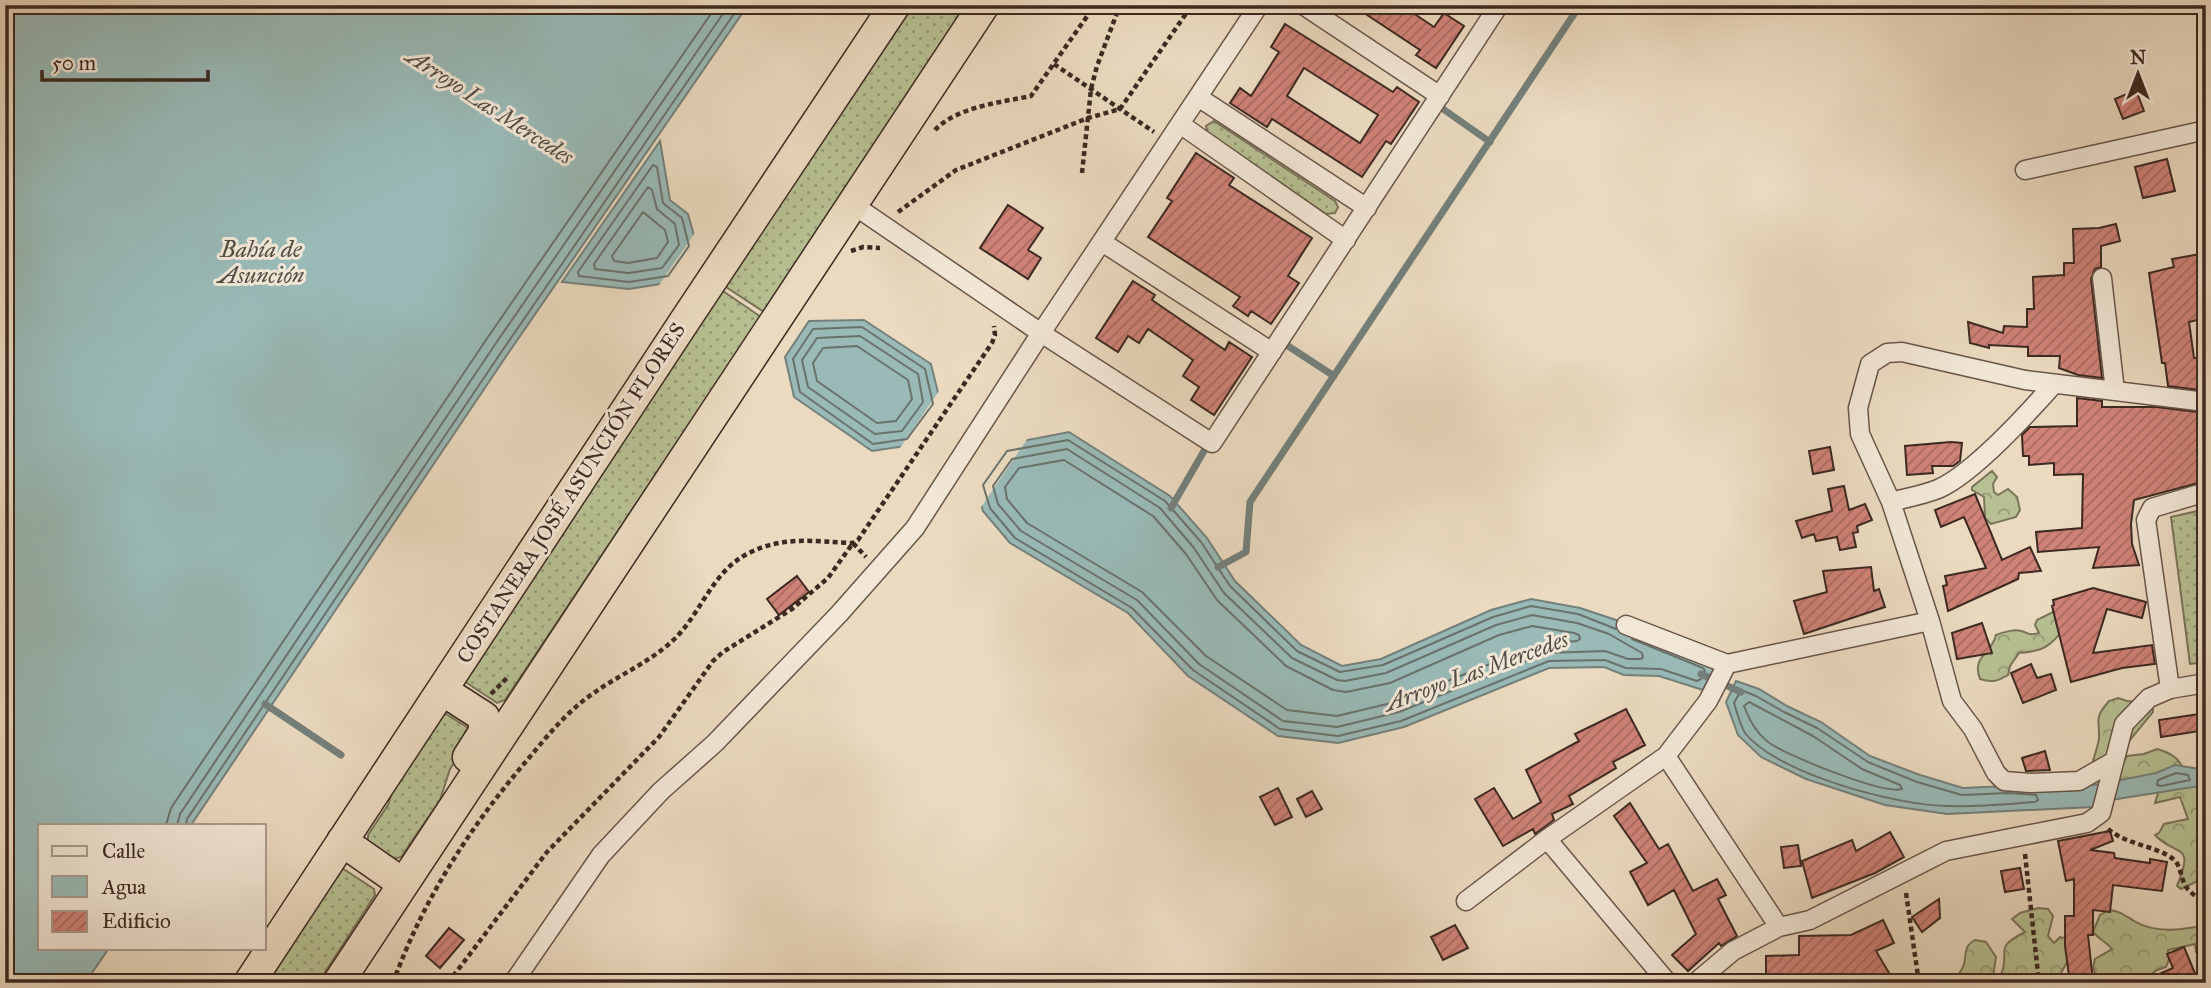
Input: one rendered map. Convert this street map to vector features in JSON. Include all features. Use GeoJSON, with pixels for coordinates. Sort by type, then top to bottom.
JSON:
{"type":"FeatureCollection","features":[{"type":"Feature","properties":{"kind":"highway","name":"COSTANERA JOSÉ ASUNCIÓN FLORES"},"geometry":{"type":"LineString","coordinates":[[249,983],[895,5]]}},
{"type":"Feature","properties":{"kind":"highway"},"geometry":{"type":"LineString","coordinates":[[338,983],[984,5]]}},
{"type":"Feature","properties":{"kind":"highway"},"geometry":{"type":"LineString","coordinates":[[442,690],[484,717],[484,732],[461,767],[461,794]]}},
{"type":"Feature","properties":{"kind":"highway"},"geometry":{"type":"LineString","coordinates":[[342,841],[402,883]]}},
{"type":"Feature","properties":{"kind":"street"},"geometry":{"type":"LineString","coordinates":[[513,983],[601,855],[661,791],[715,743],[763,694],[915,528],[1259,5]]}},
{"type":"Feature","properties":{"kind":"street"},"geometry":{"type":"LineString","coordinates":[[1303,5],[1440,96]]}},
{"type":"Feature","properties":{"kind":"street"},"geometry":{"type":"LineString","coordinates":[[852,204],[1041,333],[1212,443],[1499,5]]}},
{"type":"Feature","properties":{"kind":"street"},"geometry":{"type":"LineString","coordinates":[[1198,97],[1367,208]]}},
{"type":"Feature","properties":{"kind":"street"},"geometry":{"type":"LineString","coordinates":[[1180,124],[1346,240]]}},
{"type":"Feature","properties":{"kind":"street"},"geometry":{"type":"LineString","coordinates":[[2025,170],[2206,130]]}},
{"type":"Feature","properties":{"kind":"street"},"geometry":{"type":"LineString","coordinates":[[1102,242],[1272,352]]}},
{"type":"Feature","properties":{"kind":"street"},"geometry":{"type":"LineString","coordinates":[[2102,278],[2115,391]]}},
{"type":"Feature","properties":{"kind":"street"},"geometry":{"type":"LineString","coordinates":[[2112,767],[2079,781],[2004,781],[1996,773],[1973,729],[1952,701],[1930,621],[1891,502],[1860,434],[1858,408],[1870,364],[1887,353],[1902,352],[2025,380],[2206,402]]}},
{"type":"Feature","properties":{"kind":"street"},"geometry":{"type":"LineString","coordinates":[[1891,502],[1939,488],[1967,470],[2028,413],[2054,384]]}},
{"type":"Feature","properties":{"kind":"street"},"geometry":{"type":"LineString","coordinates":[[2171,689],[2146,520],[2152,508],[2206,492]]}},
{"type":"Feature","properties":{"kind":"street"},"geometry":{"type":"LineString","coordinates":[[1626,625],[1725,669],[1930,621]]}},
{"type":"Feature","properties":{"kind":"street"},"geometry":{"type":"LineString","coordinates":[[1466,901],[1547,839],[1666,756],[1708,701],[1725,669]]}},
{"type":"Feature","properties":{"kind":"street"},"geometry":{"type":"LineString","coordinates":[[1695,983],[1733,951],[1779,927],[1810,920],[1947,851],[2087,823],[2098,815],[2124,724],[2149,698],[2171,689],[2206,683]]}},
{"type":"Feature","properties":{"kind":"street"},"geometry":{"type":"LineString","coordinates":[[1666,756],[1779,927]]}},
{"type":"Feature","properties":{"kind":"street"},"geometry":{"type":"LineString","coordinates":[[1547,839],[1668,983]]}},
{"type":"Feature","properties":{"kind":"path"},"geometry":{"type":"LineString","coordinates":[[931,134],[940,124],[974,108],[1031,96],[1095,5]]}},
{"type":"Feature","properties":{"kind":"path"},"geometry":{"type":"LineString","coordinates":[[1082,173],[1091,89],[1120,5]]}},
{"type":"Feature","properties":{"kind":"path"},"geometry":{"type":"LineString","coordinates":[[892,217],[956,170],[1088,118],[1120,109],[1192,5]]}},
{"type":"Feature","properties":{"kind":"path"},"geometry":{"type":"LineString","coordinates":[[1054,64],[1155,132]]}},
{"type":"Feature","properties":{"kind":"path"},"geometry":{"type":"LineString","coordinates":[[847,252],[863,247],[885,250]]}},
{"type":"Feature","properties":{"kind":"path"},"geometry":{"type":"LineString","coordinates":[[448,983],[547,852],[659,737],[713,661],[792,609],[828,578],[858,540],[992,343],[995,327],[990,320]]}},
{"type":"Feature","properties":{"kind":"path"},"geometry":{"type":"LineString","coordinates":[[393,983],[414,929],[431,896],[488,808],[556,726],[578,704],[671,643],[694,617],[719,577],[746,554],[774,542],[807,540],[853,543],[869,560]]}},
{"type":"Feature","properties":{"kind":"path"},"geometry":{"type":"LineString","coordinates":[[2098,815],[2116,836],[2169,856],[2180,866],[2184,884],[2189,891],[2206,903]]}},
{"type":"Feature","properties":{"kind":"path"},"geometry":{"type":"LineString","coordinates":[[2023,836],[2039,983]]}},
{"type":"Feature","properties":{"kind":"path"},"geometry":{"type":"LineString","coordinates":[[1903,875],[1919,983]]}},
{"type":"Feature","properties":{"kind":"green space"},"geometry":{"type":"Polygon","coordinates":[[[908,5],[968,5],[764,312],[723,285],[908,5]]]}},
{"type":"Feature","properties":{"kind":"green space"},"geometry":{"type":"Polygon","coordinates":[[[1214,121],[1335,201],[1338,207],[1335,213],[1326,214],[1208,135],[1206,126],[1214,121]]]}},
{"type":"Feature","properties":{"kind":"green space"},"geometry":{"type":"Polygon","coordinates":[[[720,289],[761,317],[505,700],[497,703],[464,681],[720,289]]]}},
{"type":"Feature","properties":{"kind":"green space"},"geometry":{"type":"Polygon","coordinates":[[[1992,471],[1997,477],[1993,484],[1994,492],[1998,495],[2008,489],[2017,497],[2020,510],[2016,517],[1991,524],[1985,518],[1984,497],[1972,490],[1972,487],[1992,471]]]}},
{"type":"Feature","properties":{"kind":"green space"},"geometry":{"type":"Polygon","coordinates":[[[2206,509],[2206,662],[2190,664],[2171,517],[2206,509]]]}},
{"type":"Feature","properties":{"kind":"green space"},"geometry":{"type":"Polygon","coordinates":[[[2055,611],[2065,627],[2055,640],[2040,649],[2019,653],[2010,666],[2008,675],[1991,681],[1980,679],[1978,665],[1996,635],[2016,630],[2039,633],[2035,625],[2037,620],[2055,611]]]}},
{"type":"Feature","properties":{"kind":"green space"},"geometry":{"type":"Polygon","coordinates":[[[2118,698],[2152,703],[2153,712],[2129,741],[2114,765],[2092,767],[2099,738],[2099,716],[2109,701],[2118,698]]]}},
{"type":"Feature","properties":{"kind":"green space"},"geometry":{"type":"Polygon","coordinates":[[[446,714],[470,729],[470,736],[450,769],[440,800],[401,857],[395,859],[368,841],[368,835],[388,805],[394,786],[440,716],[446,714]]]}},
{"type":"Feature","properties":{"kind":"green space"},"geometry":{"type":"Polygon","coordinates":[[[2157,749],[2173,756],[2183,769],[2206,774],[2206,877],[2181,889],[2177,886],[2184,856],[2155,835],[2164,824],[2188,819],[2180,797],[2155,803],[2159,790],[2115,778],[2127,756],[2157,749]]]}},
{"type":"Feature","properties":{"kind":"green space"},"geometry":{"type":"Polygon","coordinates":[[[342,868],[374,889],[375,895],[318,983],[262,983],[342,868]]]}},
{"type":"Feature","properties":{"kind":"green space"},"geometry":{"type":"Polygon","coordinates":[[[2038,908],[2048,909],[2053,916],[2048,936],[2054,943],[2060,937],[2070,939],[2070,957],[2061,973],[2062,983],[2031,983],[2029,978],[2011,979],[2001,975],[2006,946],[2025,932],[2012,919],[2020,913],[2038,908]]]}},
{"type":"Feature","properties":{"kind":"green space"},"geometry":{"type":"Polygon","coordinates":[[[2109,910],[2119,912],[2151,928],[2178,929],[2206,925],[2206,952],[2196,952],[2195,944],[2168,950],[2166,967],[2150,975],[2150,983],[2116,983],[2096,976],[2093,968],[2095,959],[2112,949],[2093,932],[2100,915],[2109,910]]]}},
{"type":"Feature","properties":{"kind":"green space"},"geometry":{"type":"Polygon","coordinates":[[[1975,940],[1986,942],[1996,957],[1993,976],[1995,983],[1958,983],[1955,980],[1963,966],[1967,948],[1975,940]]]}},
{"type":"Feature","properties":{"kind":"water","name":"Bahía de Asunción"},"geometry":{"type":"Polygon","coordinates":[[[5,5],[748,5],[507,355],[192,824],[38,824],[38,950],[108,950],[85,983],[5,983],[5,5]]]}},
{"type":"Feature","properties":{"kind":"water"},"geometry":{"type":"Polygon","coordinates":[[[660,141],[670,200],[688,214],[697,246],[673,282],[629,289],[562,282],[660,141]]]}},
{"type":"Feature","properties":{"kind":"water"},"geometry":{"type":"Polygon","coordinates":[[[864,320],[931,364],[941,405],[912,445],[872,451],[794,397],[785,357],[809,321],[864,320]]]}},
{"type":"Feature","properties":{"kind":"water"},"geometry":{"type":"Polygon","coordinates":[[[1069,432],[1170,496],[1207,538],[1235,581],[1301,645],[1342,666],[1381,659],[1491,610],[1531,599],[1580,608],[1616,620],[1638,634],[1716,665],[1703,690],[1659,676],[1624,675],[1604,667],[1549,668],[1404,727],[1338,743],[1278,736],[1188,676],[1128,613],[1010,543],[983,511],[975,484],[1002,445],[1069,432]]]}},
{"type":"Feature","properties":{"kind":"water"},"geometry":{"type":"Polygon","coordinates":[[[1736,681],[1759,689],[1821,722],[1870,756],[1920,775],[1963,788],[2009,786],[2056,790],[2100,784],[2093,807],[1947,814],[1885,805],[1806,779],[1761,757],[1738,735],[1726,702],[1736,681]]]}},
{"type":"Feature","properties":{"kind":"water"},"geometry":{"type":"Polygon","coordinates":[[[2175,765],[2206,770],[2206,785],[2111,800],[2116,781],[2156,773],[2175,765]]]}},
{"type":"Feature","properties":{"kind":"pier"},"geometry":{"type":"Polygon","coordinates":[[[697,230],[700,248],[675,285],[657,288],[697,230]]]}},
{"type":"Feature","properties":{"kind":"pier"},"geometry":{"type":"Polygon","coordinates":[[[941,388],[944,407],[914,448],[898,451],[941,388]]]}},
{"type":"Feature","properties":{"kind":"pier"},"geometry":{"type":"Polygon","coordinates":[[[1030,435],[979,510],[973,482],[1000,442],[1030,435]]]}},
{"type":"Feature","properties":{"kind":"building"},"geometry":{"type":"Polygon","coordinates":[[[1352,5],[1401,5],[1434,27],[1444,13],[1464,26],[1436,68],[1416,55],[1420,50],[1352,5]]]}},
{"type":"Feature","properties":{"kind":"building"},"geometry":{"type":"Polygon","coordinates":[[[1285,24],[1393,92],[1397,87],[1419,102],[1391,144],[1386,141],[1362,177],[1272,119],[1267,127],[1230,103],[1240,88],[1251,96],[1279,52],[1271,47],[1285,24]],[[1304,68],[1287,96],[1360,143],[1378,115],[1304,68]]]}},
{"type":"Feature","properties":{"kind":"building"},"geometry":{"type":"Polygon","coordinates":[[[2136,90],[2144,111],[2123,119],[2115,99],[2136,90]]]}},
{"type":"Feature","properties":{"kind":"building"},"geometry":{"type":"Polygon","coordinates":[[[1196,153],[1234,178],[1229,185],[1312,238],[1288,276],[1299,283],[1271,324],[1251,311],[1248,316],[1233,306],[1240,297],[1148,237],[1172,201],[1167,198],[1196,153]]]}},
{"type":"Feature","properties":{"kind":"building"},"geometry":{"type":"Polygon","coordinates":[[[2167,159],[2175,191],[2143,198],[2135,167],[2167,159]]]}},
{"type":"Feature","properties":{"kind":"building"},"geometry":{"type":"Polygon","coordinates":[[[1008,205],[1043,228],[1028,250],[1041,258],[1028,279],[980,248],[1008,205]]]}},
{"type":"Feature","properties":{"kind":"building"},"geometry":{"type":"Polygon","coordinates":[[[2116,224],[2120,241],[2101,246],[2101,267],[2095,269],[2091,279],[2102,378],[2078,375],[2059,368],[2060,356],[2028,356],[2028,347],[1989,345],[1989,348],[1970,343],[1968,322],[2003,333],[2004,326],[2027,327],[2027,309],[2034,309],[2033,277],[2064,275],[2064,263],[2074,263],[2073,229],[2116,224]]]}},
{"type":"Feature","properties":{"kind":"building"},"geometry":{"type":"Polygon","coordinates":[[[2206,253],[2206,305],[2198,307],[2201,319],[2189,322],[2194,358],[2206,357],[2206,391],[2168,386],[2165,363],[2162,363],[2149,273],[2174,267],[2172,259],[2206,253]]]}},
{"type":"Feature","properties":{"kind":"building"},"geometry":{"type":"Polygon","coordinates":[[[1133,281],[1155,295],[1152,300],[1225,350],[1229,342],[1252,357],[1214,415],[1191,400],[1199,387],[1183,376],[1193,360],[1148,329],[1139,343],[1128,336],[1118,352],[1096,338],[1133,281]]]}},
{"type":"Feature","properties":{"kind":"building"},"geometry":{"type":"Polygon","coordinates":[[[2077,398],[2102,401],[2102,407],[2156,407],[2206,413],[2206,481],[2134,500],[2132,544],[2139,565],[2093,568],[2099,547],[2038,552],[2036,532],[2082,528],[2083,474],[2054,475],[2054,463],[2029,465],[2029,456],[2023,456],[2022,435],[2030,427],[2077,426],[2077,398]]]}},
{"type":"Feature","properties":{"kind":"building"},"geometry":{"type":"Polygon","coordinates":[[[1962,443],[1960,461],[1953,466],[1932,466],[1933,473],[1907,475],[1905,446],[1962,443]]]}},
{"type":"Feature","properties":{"kind":"building"},"geometry":{"type":"Polygon","coordinates":[[[1830,447],[1834,470],[1813,474],[1809,451],[1830,447]]]}},
{"type":"Feature","properties":{"kind":"building"},"geometry":{"type":"Polygon","coordinates":[[[1844,486],[1849,510],[1865,504],[1872,520],[1857,526],[1858,532],[1853,533],[1856,547],[1840,550],[1837,537],[1816,541],[1814,534],[1802,538],[1796,521],[1832,511],[1828,489],[1844,486]]]}},
{"type":"Feature","properties":{"kind":"building"},"geometry":{"type":"Polygon","coordinates":[[[1975,494],[2002,560],[2030,547],[2041,571],[2019,573],[2018,579],[1948,611],[1943,586],[1947,585],[1945,576],[1986,568],[1964,517],[1941,527],[1935,510],[1975,494]]]}},
{"type":"Feature","properties":{"kind":"building"},"geometry":{"type":"Polygon","coordinates":[[[1871,567],[1874,591],[1879,589],[1885,607],[1804,634],[1794,601],[1827,592],[1823,571],[1871,567]]]}},
{"type":"Feature","properties":{"kind":"building"},"geometry":{"type":"Polygon","coordinates":[[[797,576],[809,592],[779,615],[767,599],[797,576]]]}},
{"type":"Feature","properties":{"kind":"building"},"geometry":{"type":"Polygon","coordinates":[[[2093,588],[2146,602],[2142,618],[2107,609],[2093,653],[2152,645],[2155,664],[2122,668],[2071,682],[2052,606],[2053,600],[2093,588]]]}},
{"type":"Feature","properties":{"kind":"building"},"geometry":{"type":"Polygon","coordinates":[[[1982,623],[1992,653],[1957,659],[1952,633],[1982,623]]]}},
{"type":"Feature","properties":{"kind":"building"},"geometry":{"type":"Polygon","coordinates":[[[2031,664],[2037,678],[2051,674],[2056,690],[2023,703],[2011,673],[2031,664]]]}},
{"type":"Feature","properties":{"kind":"building"},"geometry":{"type":"Polygon","coordinates":[[[1626,709],[1645,745],[1613,762],[1616,768],[1569,796],[1573,804],[1552,814],[1554,820],[1535,834],[1533,829],[1503,846],[1475,799],[1494,788],[1513,819],[1541,802],[1526,770],[1579,741],[1575,734],[1626,709]]]}},
{"type":"Feature","properties":{"kind":"building"},"geometry":{"type":"Polygon","coordinates":[[[2206,713],[2206,730],[2161,737],[2159,720],[2206,713]]]}},
{"type":"Feature","properties":{"kind":"building"},"geometry":{"type":"Polygon","coordinates":[[[2045,751],[2050,770],[2026,771],[2022,758],[2045,751]]]}},
{"type":"Feature","properties":{"kind":"building"},"geometry":{"type":"Polygon","coordinates":[[[1278,788],[1292,817],[1275,825],[1260,797],[1278,788]]]}},
{"type":"Feature","properties":{"kind":"building"},"geometry":{"type":"Polygon","coordinates":[[[1312,791],[1322,809],[1306,817],[1297,799],[1312,791]]]}},
{"type":"Feature","properties":{"kind":"building"},"geometry":{"type":"Polygon","coordinates":[[[1630,803],[1659,849],[1668,844],[1693,891],[1717,879],[1726,895],[1718,899],[1737,936],[1721,946],[1719,943],[1688,971],[1672,955],[1696,934],[1674,890],[1648,905],[1630,872],[1647,863],[1614,816],[1630,803]]]}},
{"type":"Feature","properties":{"kind":"building"},"geometry":{"type":"Polygon","coordinates":[[[2110,831],[2113,841],[2090,850],[2114,853],[2115,858],[2150,863],[2150,859],[2167,862],[2162,891],[2113,885],[2110,912],[2093,910],[2093,935],[2088,935],[2093,981],[2070,983],[2065,946],[2065,916],[2074,916],[2074,879],[2066,881],[2058,841],[2110,831]]]}},
{"type":"Feature","properties":{"kind":"building"},"geometry":{"type":"Polygon","coordinates":[[[1890,832],[1904,857],[1875,873],[1812,898],[1802,861],[1852,840],[1856,851],[1890,832]]]}},
{"type":"Feature","properties":{"kind":"building"},"geometry":{"type":"Polygon","coordinates":[[[1798,845],[1801,866],[1784,868],[1781,847],[1798,845]]]}},
{"type":"Feature","properties":{"kind":"building"},"geometry":{"type":"Polygon","coordinates":[[[2020,868],[2024,889],[2005,892],[2001,871],[2020,868]]]}},
{"type":"Feature","properties":{"kind":"building"},"geometry":{"type":"Polygon","coordinates":[[[1939,899],[1940,918],[1922,932],[1912,917],[1939,899]]]}},
{"type":"Feature","properties":{"kind":"building"},"geometry":{"type":"Polygon","coordinates":[[[1883,920],[1894,943],[1876,951],[1895,983],[1869,983],[1864,975],[1816,976],[1816,983],[1782,983],[1782,976],[1766,977],[1766,956],[1799,955],[1799,936],[1851,935],[1883,920]]]}},
{"type":"Feature","properties":{"kind":"building"},"geometry":{"type":"Polygon","coordinates":[[[1455,925],[1468,948],[1443,960],[1431,937],[1455,925]]]}},
{"type":"Feature","properties":{"kind":"building"},"geometry":{"type":"Polygon","coordinates":[[[449,928],[464,940],[440,968],[426,956],[449,928]]]}},
{"type":"Feature","properties":{"kind":"building"},"geometry":{"type":"Polygon","coordinates":[[[2184,947],[2199,983],[2139,983],[2173,968],[2167,954],[2184,947]]]}},
{"type":"Feature","properties":{"kind":"waterway"},"geometry":{"type":"LineString","coordinates":[[1218,567],[1246,552],[1250,502],[1580,5]]}},
{"type":"Feature","properties":{"kind":"waterway"},"geometry":{"type":"LineString","coordinates":[[1443,109],[1490,142]]}},
{"type":"Feature","properties":{"kind":"waterway"},"geometry":{"type":"LineString","coordinates":[[1288,346],[1334,376]]}},
{"type":"Feature","properties":{"kind":"waterway"},"geometry":{"type":"LineString","coordinates":[[1171,508],[1204,451]]}},
{"type":"Feature","properties":{"kind":"waterway","name":"Arroyo Las Mercedes"},"geometry":{"type":"LineString","coordinates":[[1701,674],[1741,692]]}},
{"type":"Feature","properties":{"kind":"waterway"},"geometry":{"type":"LineString","coordinates":[[265,704],[341,755]]}}]}
